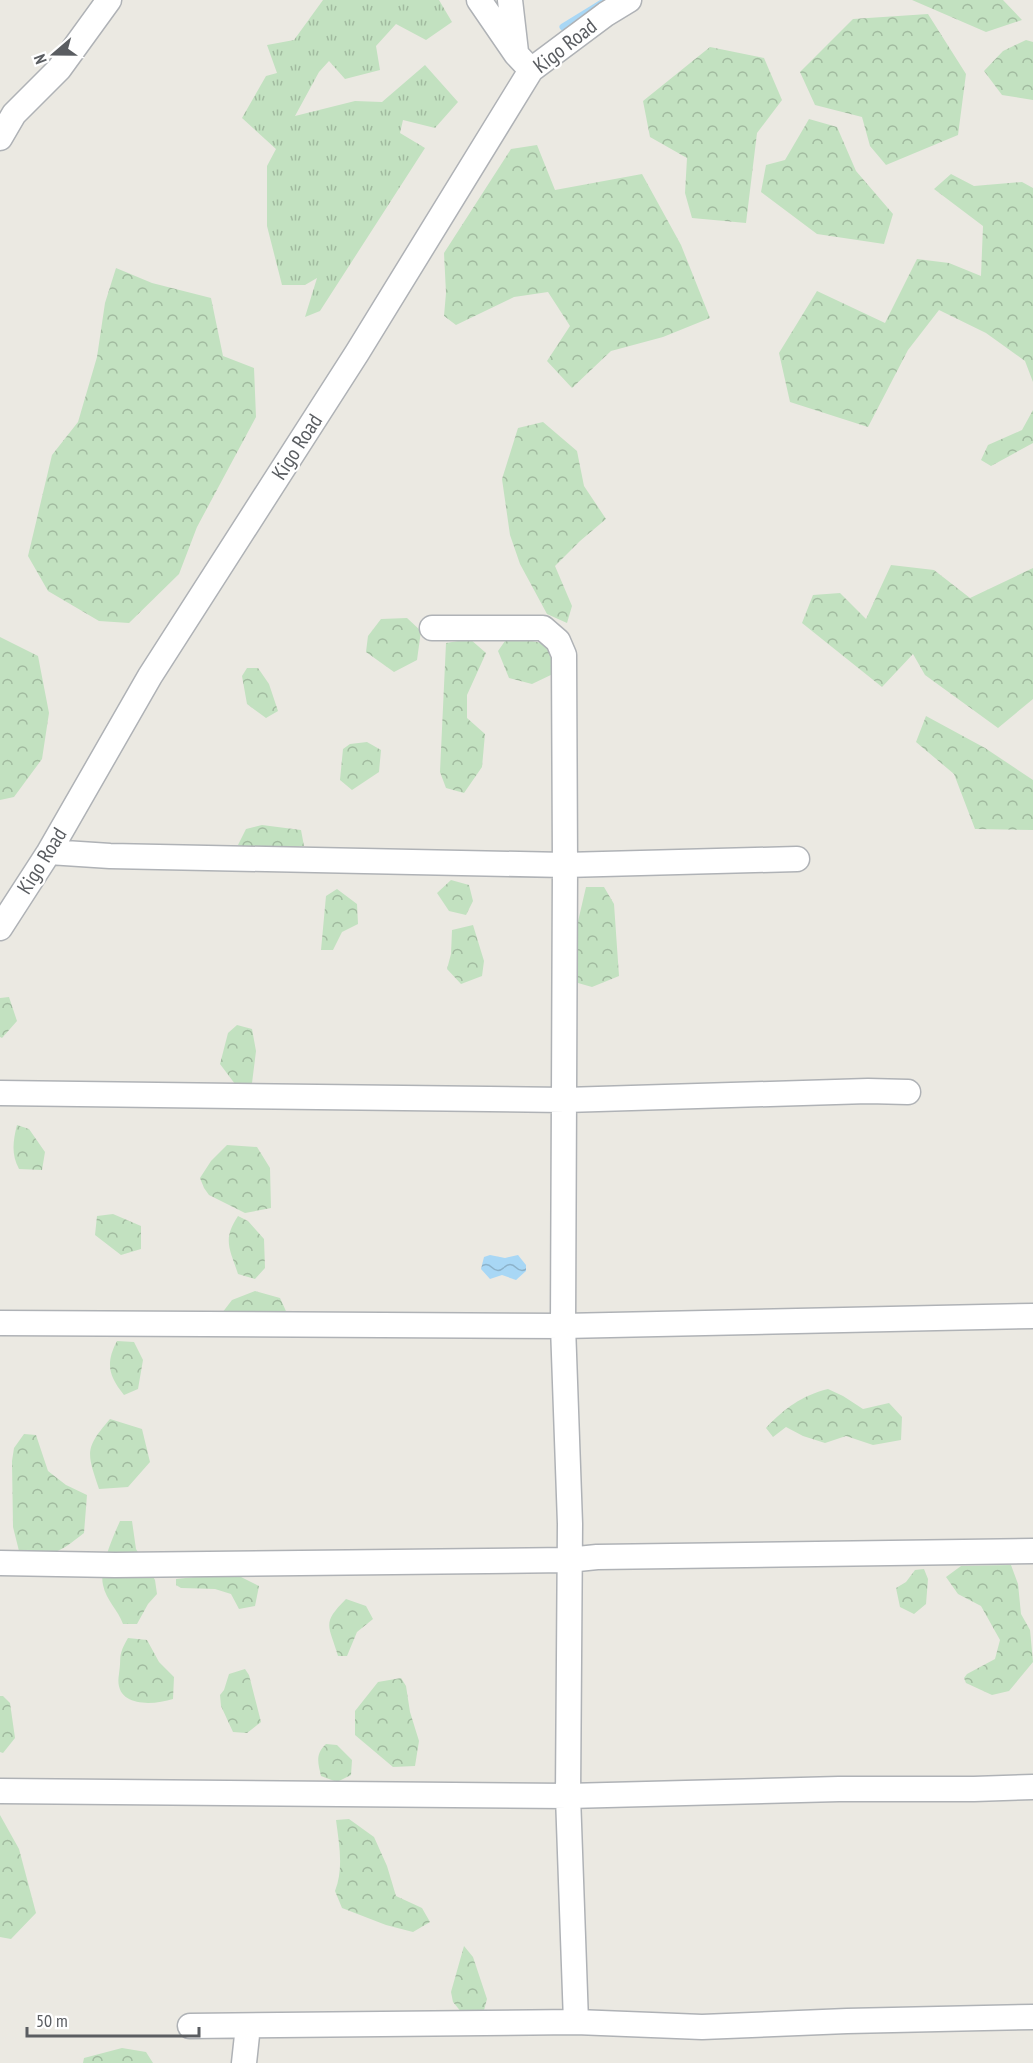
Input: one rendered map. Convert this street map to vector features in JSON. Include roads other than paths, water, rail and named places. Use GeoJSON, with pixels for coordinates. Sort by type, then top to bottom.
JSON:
{"type":"FeatureCollection","features":[{"type":"Feature","properties":{"kind":"street"},"geometry":{"type":"LineString","coordinates":[[0,138],[15,114],[59,69],[109,0]]}},
{"type":"Feature","properties":{"kind":"street"},"geometry":{"type":"LineString","coordinates":[[478,0],[524,62]]}},
{"type":"Feature","properties":{"kind":"street"},"geometry":{"type":"LineString","coordinates":[[510,0],[524,62]]}},
{"type":"Feature","properties":{"kind":"street","name":"Kigo Road"},"geometry":{"type":"LineString","coordinates":[[0,927],[49,852],[150,676],[357,352],[524,62],[629,0]]}},
{"type":"Feature","properties":{"kind":"street"},"geometry":{"type":"LineString","coordinates":[[432,628],[543,628],[558,641],[564,655],[563,1326],[570,1524],[568,1796],[576,2022]]}},
{"type":"Feature","properties":{"kind":"street"},"geometry":{"type":"LineString","coordinates":[[49,852],[134,856],[565,865],[797,859]]}},
{"type":"Feature","properties":{"kind":"street"},"geometry":{"type":"LineString","coordinates":[[0,1093],[565,1100],[868,1091],[908,1092]]}},
{"type":"Feature","properties":{"kind":"street"},"geometry":{"type":"LineString","coordinates":[[0,1323],[563,1326],[1033,1316]]}},
{"type":"Feature","properties":{"kind":"street"},"geometry":{"type":"LineString","coordinates":[[0,1563],[116,1565],[568,1560],[597,1557],[1033,1551]]}},
{"type":"Feature","properties":{"kind":"street"},"geometry":{"type":"LineString","coordinates":[[0,1791],[568,1796],[839,1789],[974,1790],[1033,1787]]}},
{"type":"Feature","properties":{"kind":"street"},"geometry":{"type":"LineString","coordinates":[[190,2026],[576,2022],[702,2027],[1033,2017]]}},
{"type":"Feature","properties":{"kind":"street"},"geometry":{"type":"LineString","coordinates":[[244,2063],[248,2026]]}},
{"type":"Feature","properties":{"kind":"water"},"geometry":{"type":"Polygon","coordinates":[[[490,1255],[505,1258],[518,1255],[526,1265],[526,1271],[516,1280],[502,1275],[490,1279],[481,1269],[484,1257],[490,1255]]]}},
{"type":"Feature","properties":{"kind":"waterway"},"geometry":{"type":"LineString","coordinates":[[563,27],[602,3]]}}]}
